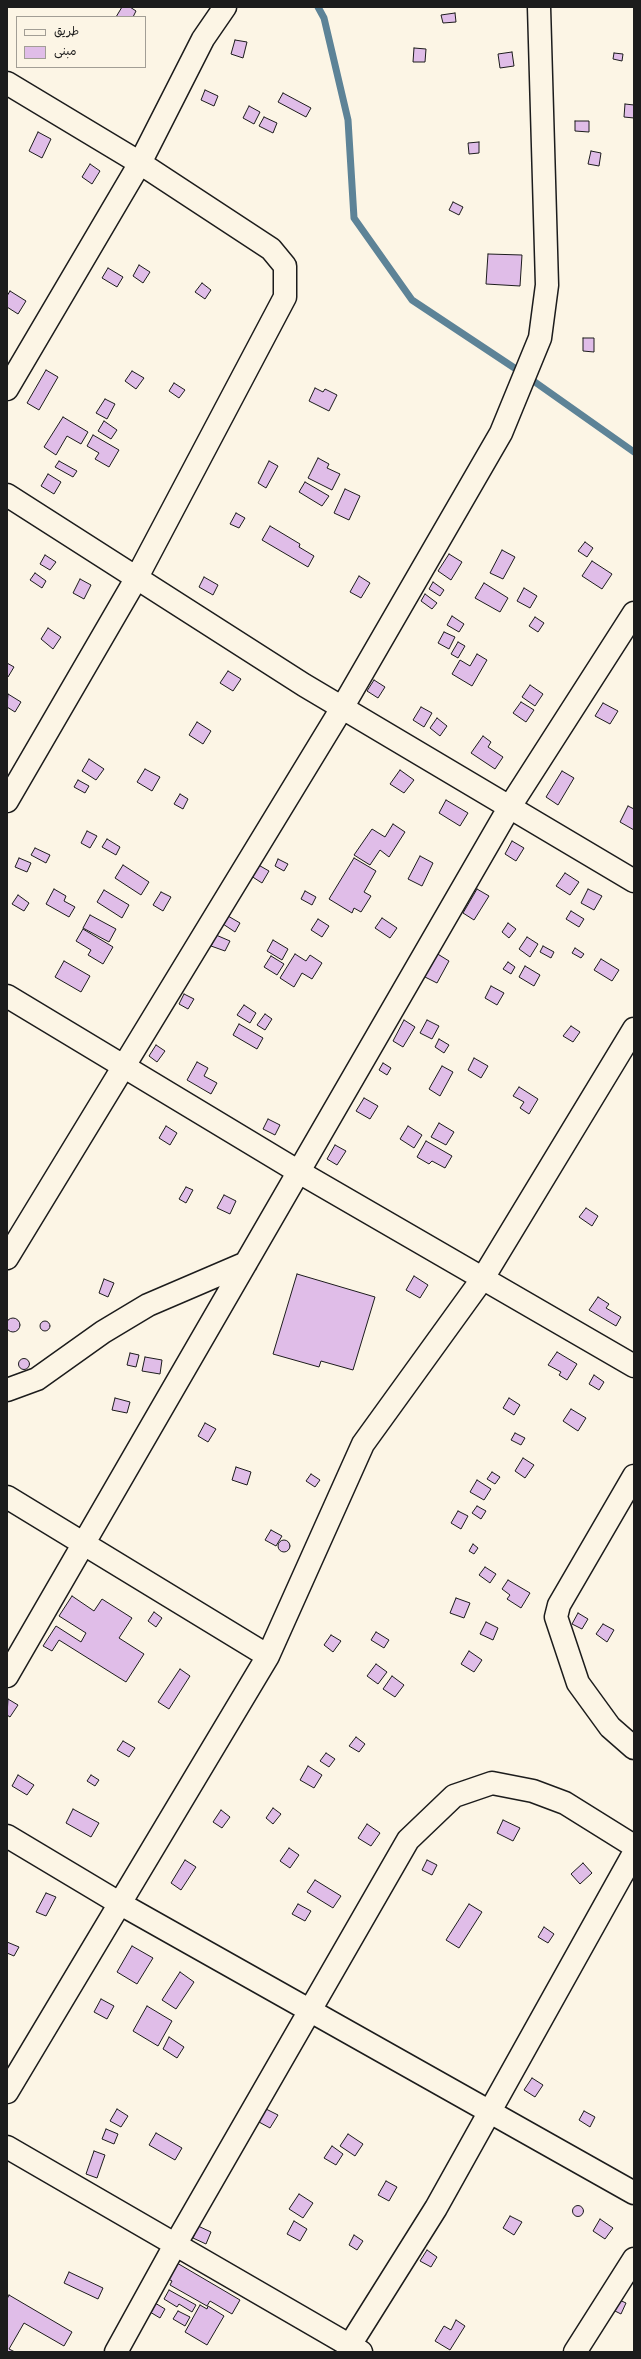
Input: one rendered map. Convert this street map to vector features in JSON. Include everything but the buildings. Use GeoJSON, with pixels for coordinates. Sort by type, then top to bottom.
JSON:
{"type":"FeatureCollection","features":[{"type":"Feature","properties":{"kind":"street"},"geometry":{"type":"LineString","coordinates":[[7,389],[140,163],[203,39],[225,7]]}},
{"type":"Feature","properties":{"kind":"street"},"geometry":{"type":"LineString","coordinates":[[7,1258],[342,708],[501,433],[540,338],[546,285],[539,7]]}},
{"type":"Feature","properties":{"kind":"street"},"geometry":{"type":"LineString","coordinates":[[7,84],[140,163],[272,249],[284,266],[285,297],[136,579],[7,801]]}},
{"type":"Feature","properties":{"kind":"street"},"geometry":{"type":"LineString","coordinates":[[7,495],[136,579],[342,708],[634,881]]}},
{"type":"Feature","properties":{"kind":"street"},"geometry":{"type":"LineString","coordinates":[[7,1676],[510,808],[634,613]]}},
{"type":"Feature","properties":{"kind":"street"},"geometry":{"type":"LineString","coordinates":[[7,996],[299,1172],[634,1366]]}},
{"type":"Feature","properties":{"kind":"street"},"geometry":{"type":"LineString","coordinates":[[7,2092],[268,1656],[363,1444],[483,1278],[634,1029]]}},
{"type":"Feature","properties":{"kind":"street"},"geometry":{"type":"LineString","coordinates":[[7,1390],[37,1379],[103,1332],[148,1305],[246,1263]]}},
{"type":"Feature","properties":{"kind":"street"},"geometry":{"type":"LineString","coordinates":[[634,1476],[559,1605],[556,1617],[578,1683],[610,1726],[634,1748]]}},
{"type":"Feature","properties":{"kind":"street"},"geometry":{"type":"LineString","coordinates":[[7,1497],[268,1656]]}},
{"type":"Feature","properties":{"kind":"street"},"geometry":{"type":"LineString","coordinates":[[116,2352],[175,2245],[408,1840],[454,1796],[492,1783],[533,1791],[565,1803],[634,1846]]}},
{"type":"Feature","properties":{"kind":"street"},"geometry":{"type":"LineString","coordinates":[[7,1836],[119,1903],[634,2193]]}},
{"type":"Feature","properties":{"kind":"street"},"geometry":{"type":"LineString","coordinates":[[7,2147],[356,2349],[490,2112],[634,1852]]}},
{"type":"Feature","properties":{"kind":"street"},"geometry":{"type":"LineString","coordinates":[[575,2352],[634,2259]]}},
{"type":"Feature","properties":{"kind":"waterway"},"geometry":{"type":"LineString","coordinates":[[318,7],[324,18],[348,120],[354,218],[412,300],[525,375],[634,452]]}}]}
